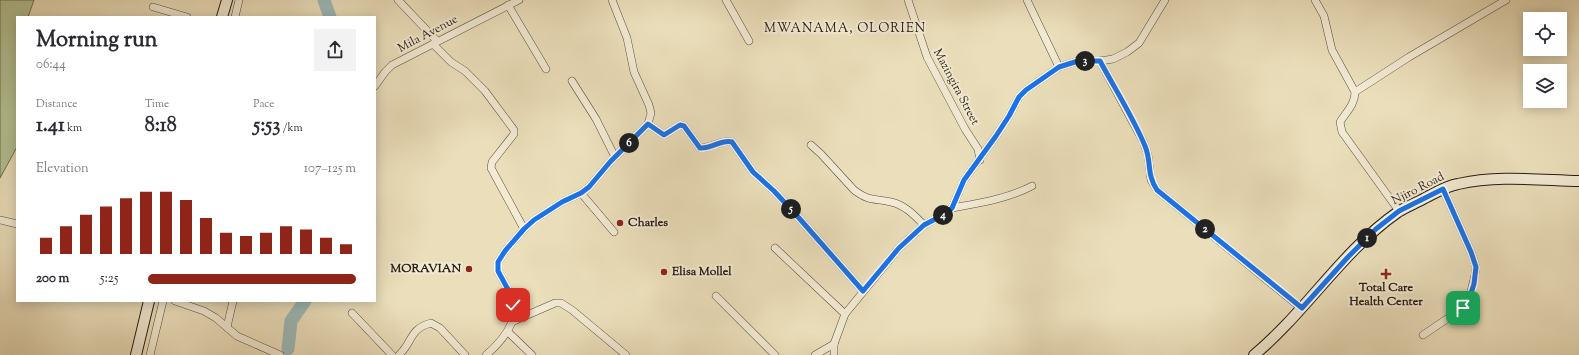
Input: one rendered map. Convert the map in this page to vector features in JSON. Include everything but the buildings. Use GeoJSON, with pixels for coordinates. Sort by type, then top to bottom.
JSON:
{"type":"FeatureCollection","features":[{"type":"Feature","properties":{"kind":"street"},"geometry":{"type":"LineString","coordinates":[[222,16],[227,0]]}},
{"type":"Feature","properties":{"kind":"street"},"geometry":{"type":"LineString","coordinates":[[235,16],[239,0]]}},
{"type":"Feature","properties":{"kind":"street"},"geometry":{"type":"LineString","coordinates":[[398,0],[451,62],[465,71],[485,92],[514,130],[514,134],[492,162],[491,168],[524,229]]}},
{"type":"Feature","properties":{"kind":"street","name":"Mila Avenue"},"geometry":{"type":"LineString","coordinates":[[376,84],[382,75],[392,65],[519,0]]}},
{"type":"Feature","properties":{"kind":"street"},"geometry":{"type":"LineString","coordinates":[[516,320],[511,295],[498,271],[498,262],[505,251],[524,229],[562,202],[581,193],[597,179],[615,157],[648,124],[651,113],[650,105],[634,72],[627,38],[612,0]]}},
{"type":"Feature","properties":{"kind":"street"},"geometry":{"type":"LineString","coordinates":[[726,0],[749,41]]}},
{"type":"Feature","properties":{"kind":"street","name":"Mazingira Street"},"geometry":{"type":"LineString","coordinates":[[908,0],[927,58],[965,129],[978,149],[980,160]]}},
{"type":"Feature","properties":{"kind":"street"},"geometry":{"type":"LineString","coordinates":[[1027,0],[1059,67]]}},
{"type":"Feature","properties":{"kind":"street"},"geometry":{"type":"LineString","coordinates":[[834,355],[834,344],[845,314],[899,248],[924,225],[945,214],[952,208],[964,180],[980,160],[1009,116],[1019,97],[1026,90],[1059,67],[1078,61],[1100,61],[1113,59],[1127,52],[1138,43],[1164,0]]}},
{"type":"Feature","properties":{"kind":"street"},"geometry":{"type":"LineString","coordinates":[[1315,0],[1324,16],[1332,50],[1355,92],[1355,98],[1352,106],[1340,122],[1342,132],[1399,211]]}},
{"type":"Feature","properties":{"kind":"street"},"geometry":{"type":"LineString","coordinates":[[1355,92],[1409,57],[1506,0]]}},
{"type":"Feature","properties":{"kind":"street"},"geometry":{"type":"LineString","coordinates":[[508,5],[546,69]]}},
{"type":"Feature","properties":{"kind":"street"},"geometry":{"type":"LineString","coordinates":[[153,7],[184,16]]}},
{"type":"Feature","properties":{"kind":"street"},"geometry":{"type":"LineString","coordinates":[[1100,61],[1143,141],[1148,155],[1151,180],[1157,190],[1302,308]]}},
{"type":"Feature","properties":{"kind":"street"},"geometry":{"type":"LineString","coordinates":[[572,81],[596,118],[615,157]]}},
{"type":"Feature","properties":{"kind":"street"},"geometry":{"type":"LineString","coordinates":[[648,124],[664,135],[680,125],[684,126],[700,148],[727,141],[732,142],[753,172],[774,191],[799,218],[863,291]]}},
{"type":"Feature","properties":{"kind":"street"},"geometry":{"type":"LineString","coordinates":[[811,145],[860,195],[869,199],[892,202],[903,206],[924,225]]}},
{"type":"Feature","properties":{"kind":"street","name":"Njiro Road"},"geometry":{"type":"LineString","coordinates":[[1254,355],[1265,346],[1302,308],[1353,251],[1376,229],[1399,211],[1443,189],[1456,184],[1478,180],[1504,178],[1579,181]]}},
{"type":"Feature","properties":{"kind":"street"},"geometry":{"type":"LineString","coordinates":[[952,208],[1002,198],[1018,193],[1032,186]]}},
{"type":"Feature","properties":{"kind":"street"},"geometry":{"type":"LineString","coordinates":[[1422,335],[1463,308],[1468,302],[1474,284],[1476,267],[1471,252],[1443,189]]}},
{"type":"Feature","properties":{"kind":"street"},"geometry":{"type":"LineString","coordinates":[[581,193],[614,232]]}},
{"type":"Feature","properties":{"kind":"street"},"geometry":{"type":"LineString","coordinates":[[0,220],[16,224]]}},
{"type":"Feature","properties":{"kind":"street"},"geometry":{"type":"LineString","coordinates":[[775,248],[845,314]]}},
{"type":"Feature","properties":{"kind":"street"},"geometry":{"type":"LineString","coordinates":[[716,296],[775,355]]}},
{"type":"Feature","properties":{"kind":"street"},"geometry":{"type":"LineString","coordinates":[[136,355],[149,302]]}},
{"type":"Feature","properties":{"kind":"street"},"geometry":{"type":"LineString","coordinates":[[150,355],[163,302]]}},
{"type":"Feature","properties":{"kind":"street"},"geometry":{"type":"LineString","coordinates":[[178,302],[204,311],[237,336],[280,355]]}},
{"type":"Feature","properties":{"kind":"street"},"geometry":{"type":"LineString","coordinates":[[227,327],[233,302]]}},
{"type":"Feature","properties":{"kind":"street"},"geometry":{"type":"LineString","coordinates":[[486,355],[498,346],[508,332],[512,322],[555,303],[561,303],[572,310],[626,355]]}},
{"type":"Feature","properties":{"kind":"street"},"geometry":{"type":"LineString","coordinates":[[352,313],[392,355]]}},
{"type":"Feature","properties":{"kind":"street"},"geometry":{"type":"LineString","coordinates":[[399,355],[418,328],[430,323],[440,328],[465,355]]}},
{"type":"Feature","properties":{"kind":"street"},"geometry":{"type":"LineString","coordinates":[[508,332],[532,355]]}},
{"type":"Feature","properties":{"kind":"street"},"geometry":{"type":"LineString","coordinates":[[815,355],[834,344]]}},
{"type":"Feature","properties":{"kind":"green space"},"geometry":{"type":"Polygon","coordinates":[[[0,0],[34,0],[28,16],[16,16],[16,149],[0,178],[0,0]]]}},
{"type":"Feature","properties":{"kind":"waterway"},"geometry":{"type":"LineString","coordinates":[[324,0],[330,16]]}},
{"type":"Feature","properties":{"kind":"waterway"},"geometry":{"type":"LineString","coordinates":[[288,349],[291,321],[304,302]]}},
{"type":"Feature","properties":{"kind":"place","name":"Charles"},"geometry":{"type":"Point","coordinates":[620,223]}},
{"type":"Feature","properties":{"kind":"place","name":"MORAVIAN"},"geometry":{"type":"Point","coordinates":[469,269]}},
{"type":"Feature","properties":{"kind":"place","name":"Elisa Mollel"},"geometry":{"type":"Point","coordinates":[664,272]}},
{"type":"Feature","properties":{"kind":"place","name":"Total Care Health Center"},"geometry":{"type":"Point","coordinates":[1386,274]}},
{"type":"Feature","properties":{"kind":"district","name":"MWANAMA, OLORIEN"},"geometry":{"type":"Point","coordinates":[845,29]}},
{"type":"Feature","properties":{"kind":"route"},"geometry":{"type":"LineString","coordinates":[[513,305],[511,295],[498,271],[498,262],[510,244],[534,220],[589,187],[610,162],[648,124],[664,135],[682,125],[686,128],[700,148],[727,141],[732,142],[753,172],[774,191],[825,245],[863,291],[899,248],[924,225],[945,214],[952,208],[957,200],[964,180],[996,136],[1019,97],[1026,90],[1059,67],[1078,61],[1100,61],[1143,141],[1148,155],[1151,180],[1157,190],[1302,308],[1348,257],[1376,229],[1399,211],[1443,189],[1471,252],[1476,267],[1474,284],[1468,302],[1463,308]]}}]}
